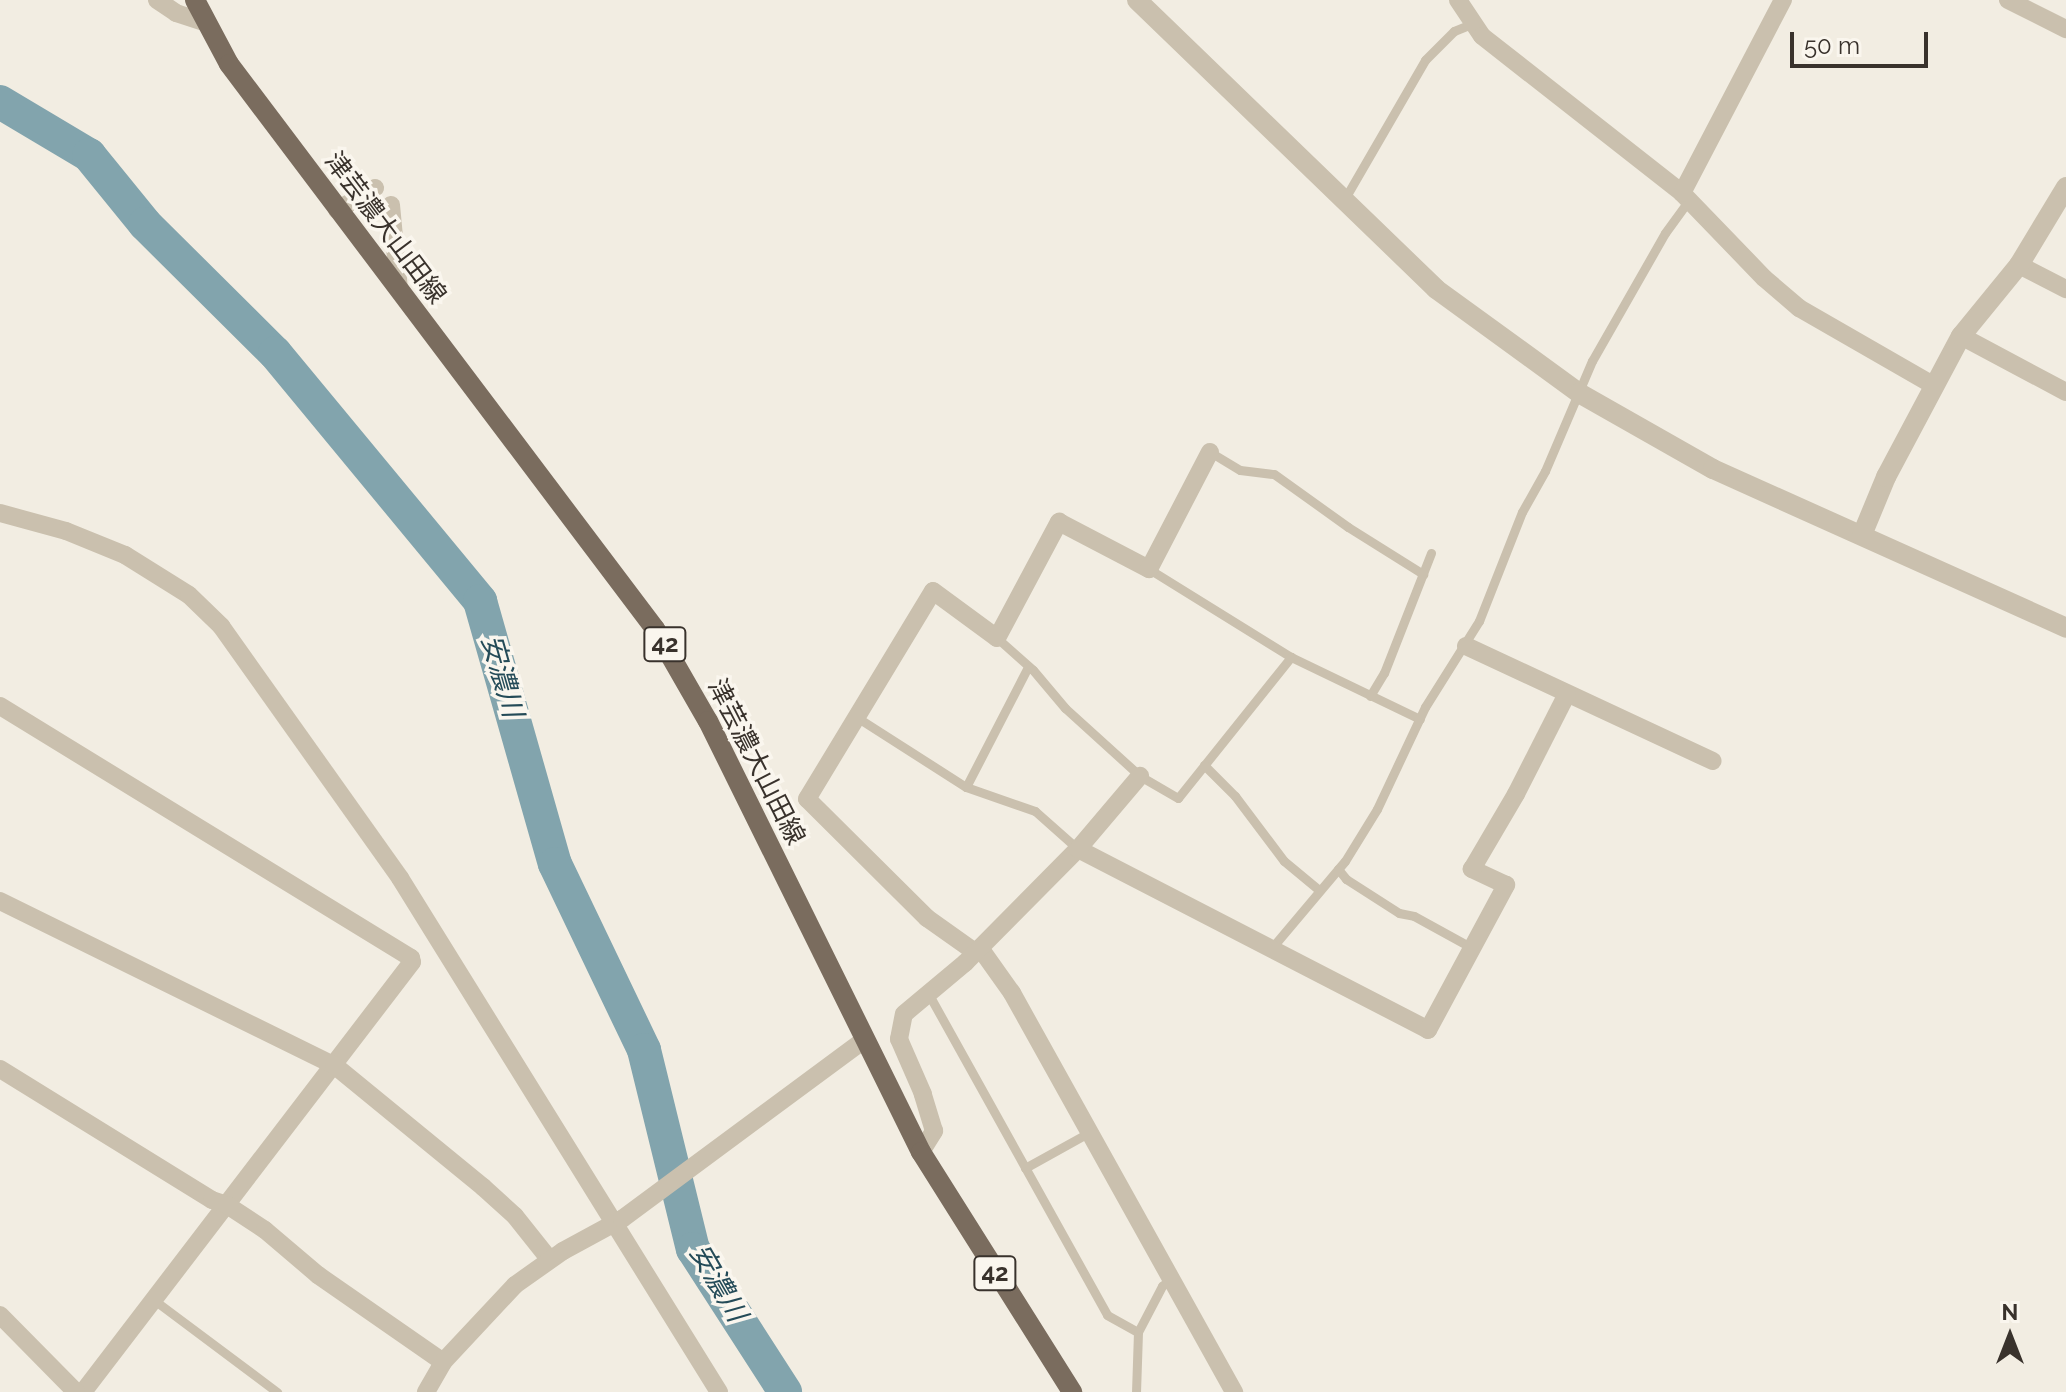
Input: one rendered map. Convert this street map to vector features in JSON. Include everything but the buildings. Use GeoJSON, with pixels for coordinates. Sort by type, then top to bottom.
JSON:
{"type":"FeatureCollection","features":[{"type":"Feature","properties":{"kind":"main road","name":"津芸濃大山田線"},"geometry":{"type":"LineString","coordinates":[[195,0],[229,64],[661,639],[708,721],[858,1045],[921,1152],[1072,1392]]}},
{"type":"Feature","properties":{"kind":"street"},"geometry":{"type":"LineString","coordinates":[[157,0],[176,13],[204,22]]}},
{"type":"Feature","properties":{"kind":"street"},"geometry":{"type":"LineString","coordinates":[[1137,0],[1436,289],[1579,393],[1713,469],[2066,628]]}},
{"type":"Feature","properties":{"kind":"street"},"geometry":{"type":"LineString","coordinates":[[1458,0],[1471,24],[1482,36],[1686,197],[1764,278],[1799,308],[1933,385]]}},
{"type":"Feature","properties":{"kind":"street"},"geometry":{"type":"LineString","coordinates":[[1686,197],[1783,0]]}},
{"type":"Feature","properties":{"kind":"street"},"geometry":{"type":"LineString","coordinates":[[2008,0],[2066,29]]}},
{"type":"Feature","properties":{"kind":"street"},"geometry":{"type":"LineString","coordinates":[[1862,535],[1886,477],[1961,336],[2019,265],[2066,187]]}},
{"type":"Feature","properties":{"kind":"street"},"geometry":{"type":"LineString","coordinates":[[337,210],[375,188]]}},
{"type":"Feature","properties":{"kind":"street"},"geometry":{"type":"LineString","coordinates":[[391,205],[399,289]]}},
{"type":"Feature","properties":{"kind":"street"},"geometry":{"type":"LineString","coordinates":[[2019,265],[2066,289]]}},
{"type":"Feature","properties":{"kind":"street"},"geometry":{"type":"LineString","coordinates":[[1961,336],[2066,392]]}},
{"type":"Feature","properties":{"kind":"street"},"geometry":{"type":"LineString","coordinates":[[1210,452],[1149,569],[1059,522],[997,638],[933,591],[807,799],[927,918],[977,950],[1012,993],[1234,1392]]}},
{"type":"Feature","properties":{"kind":"street"},"geometry":{"type":"LineString","coordinates":[[0,513],[66,531],[125,555],[189,595],[221,626],[400,878],[617,1222],[719,1392]]}},
{"type":"Feature","properties":{"kind":"street"},"geometry":{"type":"LineString","coordinates":[[1466,646],[1713,761]]}},
{"type":"Feature","properties":{"kind":"street"},"geometry":{"type":"LineString","coordinates":[[1078,849],[1428,1030],[1506,885],[1472,869],[1516,794],[1567,694]]}},
{"type":"Feature","properties":{"kind":"street"},"geometry":{"type":"LineString","coordinates":[[0,706],[411,958],[412,962],[83,1392]]}},
{"type":"Feature","properties":{"kind":"street"},"geometry":{"type":"LineString","coordinates":[[921,1152],[934,1131],[923,1094],[899,1039],[899,1025],[910,1006],[977,950],[1078,849],[1140,776]]}},
{"type":"Feature","properties":{"kind":"street"},"geometry":{"type":"LineString","coordinates":[[0,901],[334,1065],[483,1187],[515,1216],[550,1260]]}},
{"type":"Feature","properties":{"kind":"street"},"geometry":{"type":"LineString","coordinates":[[426,1392],[443,1362],[495,1303],[550,1260],[617,1222],[858,1045]]}},
{"type":"Feature","properties":{"kind":"street"},"geometry":{"type":"LineString","coordinates":[[0,1069],[265,1230],[318,1275],[443,1362]]}},
{"type":"Feature","properties":{"kind":"street"},"geometry":{"type":"LineString","coordinates":[[0,1315],[76,1392]]}},
{"type":"Feature","properties":{"kind":"lane"},"geometry":{"type":"LineString","coordinates":[[1343,202],[1425,60],[1454,31],[1471,24]]}},
{"type":"Feature","properties":{"kind":"lane"},"geometry":{"type":"LineString","coordinates":[[1270,950],[1338,869],[1398,770],[1420,719],[1466,646],[1522,512],[1592,361],[1686,197]]}},
{"type":"Feature","properties":{"kind":"lane"},"geometry":{"type":"LineString","coordinates":[[1210,452],[1240,470],[1274,474],[1348,527],[1423,574]]}},
{"type":"Feature","properties":{"kind":"lane"},"geometry":{"type":"LineString","coordinates":[[1370,696],[1384,673],[1431,553]]}},
{"type":"Feature","properties":{"kind":"lane"},"geometry":{"type":"LineString","coordinates":[[1149,569],[1291,657],[1420,719]]}},
{"type":"Feature","properties":{"kind":"lane"},"geometry":{"type":"LineString","coordinates":[[997,638],[1065,708],[1140,776],[1178,798],[1291,657]]}},
{"type":"Feature","properties":{"kind":"lane"},"geometry":{"type":"LineString","coordinates":[[966,787],[1028,667]]}},
{"type":"Feature","properties":{"kind":"lane"},"geometry":{"type":"LineString","coordinates":[[858,718],[966,787],[1035,811],[1078,849]]}},
{"type":"Feature","properties":{"kind":"lane"},"geometry":{"type":"LineString","coordinates":[[1204,765],[1235,796],[1284,861],[1319,890]]}},
{"type":"Feature","properties":{"kind":"lane"},"geometry":{"type":"LineString","coordinates":[[1338,869],[1346,879],[1399,913],[1414,916],[1474,949]]}},
{"type":"Feature","properties":{"kind":"lane"},"geometry":{"type":"LineString","coordinates":[[928,993],[1107,1315],[1138,1332]]}},
{"type":"Feature","properties":{"kind":"lane"},"geometry":{"type":"LineString","coordinates":[[1025,1168],[1090,1132]]}},
{"type":"Feature","properties":{"kind":"lane"},"geometry":{"type":"LineString","coordinates":[[1136,1392],[1138,1332],[1162,1286],[1171,1278]]}},
{"type":"Feature","properties":{"kind":"lane"},"geometry":{"type":"LineString","coordinates":[[154,1300],[277,1392]]}},
{"type":"Feature","properties":{"kind":"waterway","name":"安濃川"},"geometry":{"type":"LineString","coordinates":[[0,102],[89,155],[145,224],[275,353],[480,601],[555,864],[644,1050],[693,1249],[785,1392]]}}]}
